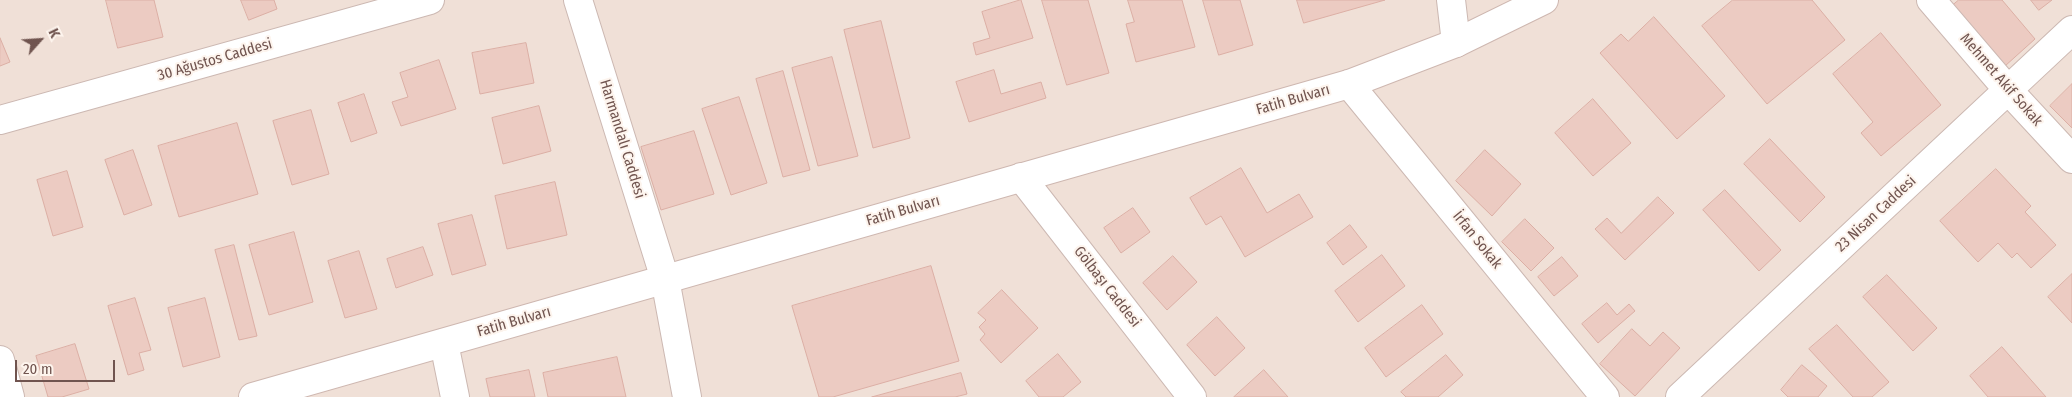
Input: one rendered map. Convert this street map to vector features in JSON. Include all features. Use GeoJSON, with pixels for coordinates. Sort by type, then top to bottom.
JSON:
{"type":"FeatureCollection","features":[{"type":"Feature","properties":{"kind":"street","name":"30 Ağustos Caddesi"},"geometry":{"type":"LineString","coordinates":[[0,120],[430,0]]}},
{"type":"Feature","properties":{"kind":"street","name":"Harmandalı Caddesi"},"geometry":{"type":"LineString","coordinates":[[578,0],[665,279],[687,397]]}},
{"type":"Feature","properties":{"kind":"street"},"geometry":{"type":"LineString","coordinates":[[1451,0],[1456,43]]}},
{"type":"Feature","properties":{"kind":"street","name":"Fatih Bulvarı"},"geometry":{"type":"LineString","coordinates":[[254,397],[1349,84],[1456,43],[1544,0]]}},
{"type":"Feature","properties":{"kind":"street","name":"Mehmet Akif Sokak"},"geometry":{"type":"LineString","coordinates":[[1931,0],[2008,90],[2072,159]]}},
{"type":"Feature","properties":{"kind":"street","name":"23 Nisan Caddesi"},"geometry":{"type":"LineString","coordinates":[[1680,397],[2072,30]]}},
{"type":"Feature","properties":{"kind":"street","name":"İrfan Sokak"},"geometry":{"type":"LineString","coordinates":[[1349,84],[1605,397]]}},
{"type":"Feature","properties":{"kind":"street","name":"Gölbaşı Caddesi"},"geometry":{"type":"LineString","coordinates":[[1021,177],[1192,397]]}},
{"type":"Feature","properties":{"kind":"street"},"geometry":{"type":"LineString","coordinates":[[444,343],[455,397]]}},
{"type":"Feature","properties":{"kind":"street"},"geometry":{"type":"LineString","coordinates":[[0,360],[10,397]]}},
{"type":"Feature","properties":{"kind":"shaded area"},"geometry":{"type":"Polygon","coordinates":[[[0,0],[2072,0],[2072,397],[0,397],[0,0]]]}},
{"type":"Feature","properties":{"kind":"building"},"geometry":{"type":"Polygon","coordinates":[[[106,0],[154,0],[163,37],[118,48],[106,0]]]}},
{"type":"Feature","properties":{"kind":"building"},"geometry":{"type":"Polygon","coordinates":[[[241,0],[274,0],[277,9],[249,20],[241,0]]]}},
{"type":"Feature","properties":{"kind":"building"},"geometry":{"type":"Polygon","coordinates":[[[1021,0],[1033,38],[976,55],[973,43],[990,38],[982,12],[1021,0]]]}},
{"type":"Feature","properties":{"kind":"building"},"geometry":{"type":"Polygon","coordinates":[[[1042,0],[1088,0],[1109,73],[1067,85],[1042,0]]]}},
{"type":"Feature","properties":{"kind":"building"},"geometry":{"type":"Polygon","coordinates":[[[1128,0],[1182,0],[1195,47],[1136,62],[1126,24],[1134,22],[1128,0]]]}},
{"type":"Feature","properties":{"kind":"building"},"geometry":{"type":"Polygon","coordinates":[[[1203,0],[1240,0],[1253,45],[1219,55],[1203,0]]]}},
{"type":"Feature","properties":{"kind":"building"},"geometry":{"type":"Polygon","coordinates":[[[1297,0],[1385,0],[1304,23],[1297,0]]]}},
{"type":"Feature","properties":{"kind":"building"},"geometry":{"type":"Polygon","coordinates":[[[1733,0],[1812,0],[1845,40],[1767,104],[1702,26],[1733,0]]]}},
{"type":"Feature","properties":{"kind":"building"},"geometry":{"type":"Polygon","coordinates":[[[1959,0],[2002,0],[2035,39],[2005,66],[1952,6],[1959,0]]]}},
{"type":"Feature","properties":{"kind":"building"},"geometry":{"type":"Polygon","coordinates":[[[2031,0],[2052,0],[2039,10],[2031,0]]]}},
{"type":"Feature","properties":{"kind":"building"},"geometry":{"type":"Polygon","coordinates":[[[1654,17],[1725,96],[1677,139],[1600,53],[1621,34],[1628,41],[1654,17]]]}},
{"type":"Feature","properties":{"kind":"building"},"geometry":{"type":"Polygon","coordinates":[[[881,21],[910,138],[873,148],[844,30],[881,21]]]}},
{"type":"Feature","properties":{"kind":"building"},"geometry":{"type":"Polygon","coordinates":[[[1881,33],[1941,105],[1881,156],[1861,133],[1873,122],[1833,74],[1881,33]]]}},
{"type":"Feature","properties":{"kind":"building"},"geometry":{"type":"Polygon","coordinates":[[[0,38],[10,62],[0,66],[0,38]]]}},
{"type":"Feature","properties":{"kind":"building"},"geometry":{"type":"Polygon","coordinates":[[[526,43],[534,83],[480,94],[472,53],[526,43]]]}},
{"type":"Feature","properties":{"kind":"building"},"geometry":{"type":"Polygon","coordinates":[[[832,57],[858,156],[818,166],[792,68],[832,57]]]}},
{"type":"Feature","properties":{"kind":"building"},"geometry":{"type":"Polygon","coordinates":[[[439,60],[456,109],[401,126],[392,102],[408,97],[400,73],[439,60]]]}},
{"type":"Feature","properties":{"kind":"building"},"geometry":{"type":"Polygon","coordinates":[[[994,70],[1001,94],[1041,82],[1046,98],[969,122],[956,82],[994,70]]]}},
{"type":"Feature","properties":{"kind":"building"},"geometry":{"type":"Polygon","coordinates":[[[783,71],[810,170],[783,177],[756,79],[783,71]]]}},
{"type":"Feature","properties":{"kind":"building"},"geometry":{"type":"Polygon","coordinates":[[[2072,84],[2072,128],[2050,106],[2072,84]]]}},
{"type":"Feature","properties":{"kind":"building"},"geometry":{"type":"Polygon","coordinates":[[[364,94],[377,133],[351,142],[338,103],[364,94]]]}},
{"type":"Feature","properties":{"kind":"building"},"geometry":{"type":"Polygon","coordinates":[[[739,97],[767,183],[731,195],[702,109],[739,97]]]}},
{"type":"Feature","properties":{"kind":"building"},"geometry":{"type":"Polygon","coordinates":[[[1593,99],[1631,143],[1593,176],[1555,133],[1593,99]]]}},
{"type":"Feature","properties":{"kind":"building"},"geometry":{"type":"Polygon","coordinates":[[[539,106],[551,151],[503,164],[492,118],[539,106]]]}},
{"type":"Feature","properties":{"kind":"building"},"geometry":{"type":"Polygon","coordinates":[[[311,110],[329,174],[292,185],[273,121],[311,110]]]}},
{"type":"Feature","properties":{"kind":"building"},"geometry":{"type":"Polygon","coordinates":[[[237,123],[258,194],[179,217],[158,146],[237,123]]]}},
{"type":"Feature","properties":{"kind":"building"},"geometry":{"type":"Polygon","coordinates":[[[694,131],[714,194],[661,210],[641,147],[694,131]]]}},
{"type":"Feature","properties":{"kind":"building"},"geometry":{"type":"Polygon","coordinates":[[[1770,139],[1825,197],[1800,222],[1744,164],[1770,139]]]}},
{"type":"Feature","properties":{"kind":"building"},"geometry":{"type":"Polygon","coordinates":[[[133,150],[152,205],[124,215],[105,160],[133,150]]]}},
{"type":"Feature","properties":{"kind":"building"},"geometry":{"type":"Polygon","coordinates":[[[1485,150],[1521,184],[1492,216],[1456,181],[1485,150]]]}},
{"type":"Feature","properties":{"kind":"building"},"geometry":{"type":"Polygon","coordinates":[[[1241,168],[1267,213],[1299,194],[1313,217],[1245,257],[1221,216],[1206,225],[1190,198],[1241,168]]]}},
{"type":"Feature","properties":{"kind":"building"},"geometry":{"type":"Polygon","coordinates":[[[1996,169],[2031,206],[2025,212],[2056,245],[2031,268],[2017,253],[2012,258],[1998,243],[1978,262],[1940,221],[1996,169]]]}},
{"type":"Feature","properties":{"kind":"building"},"geometry":{"type":"Polygon","coordinates":[[[67,171],[83,227],[53,236],[37,180],[67,171]]]}},
{"type":"Feature","properties":{"kind":"building"},"geometry":{"type":"Polygon","coordinates":[[[555,182],[567,235],[507,249],[495,196],[555,182]]]}},
{"type":"Feature","properties":{"kind":"building"},"geometry":{"type":"Polygon","coordinates":[[[1725,190],[1781,250],[1759,271],[1703,210],[1725,190]]]}},
{"type":"Feature","properties":{"kind":"building"},"geometry":{"type":"Polygon","coordinates":[[[1658,197],[1674,213],[1625,260],[1595,229],[1607,218],[1621,233],[1658,197]]]}},
{"type":"Feature","properties":{"kind":"building"},"geometry":{"type":"Polygon","coordinates":[[[1133,208],[1150,232],[1121,253],[1104,228],[1133,208]]]}},
{"type":"Feature","properties":{"kind":"building"},"geometry":{"type":"Polygon","coordinates":[[[472,215],[486,265],[452,275],[438,224],[472,215]]]}},
{"type":"Feature","properties":{"kind":"building"},"geometry":{"type":"Polygon","coordinates":[[[1525,219],[1554,248],[1531,271],[1502,242],[1525,219]]]}},
{"type":"Feature","properties":{"kind":"building"},"geometry":{"type":"Polygon","coordinates":[[[1350,225],[1367,247],[1343,265],[1327,243],[1350,225]]]}},
{"type":"Feature","properties":{"kind":"building"},"geometry":{"type":"Polygon","coordinates":[[[294,232],[313,302],[269,315],[249,245],[294,232]]]}},
{"type":"Feature","properties":{"kind":"building"},"geometry":{"type":"Polygon","coordinates":[[[234,245],[257,336],[239,340],[215,250],[234,245]]]}},
{"type":"Feature","properties":{"kind":"building"},"geometry":{"type":"Polygon","coordinates":[[[423,247],[433,275],[396,288],[387,259],[423,247]]]}},
{"type":"Feature","properties":{"kind":"building"},"geometry":{"type":"Polygon","coordinates":[[[359,251],[377,309],[345,318],[328,261],[359,251]]]}},
{"type":"Feature","properties":{"kind":"building"},"geometry":{"type":"Polygon","coordinates":[[[1382,255],[1405,286],[1358,322],[1335,291],[1382,255]]]}},
{"type":"Feature","properties":{"kind":"building"},"geometry":{"type":"Polygon","coordinates":[[[1173,256],[1197,282],[1167,310],[1143,283],[1173,256]]]}},
{"type":"Feature","properties":{"kind":"building"},"geometry":{"type":"Polygon","coordinates":[[[1562,257],[1578,276],[1554,296],[1538,277],[1562,257]]]}},
{"type":"Feature","properties":{"kind":"building"},"geometry":{"type":"Polygon","coordinates":[[[931,266],[959,361],[833,397],[819,397],[792,306],[931,266]]]}},
{"type":"Feature","properties":{"kind":"building"},"geometry":{"type":"Polygon","coordinates":[[[2072,274],[2072,323],[2048,297],[2072,274]]]}},
{"type":"Feature","properties":{"kind":"building"},"geometry":{"type":"Polygon","coordinates":[[[1887,275],[1937,328],[1913,351],[1863,297],[1887,275]]]}},
{"type":"Feature","properties":{"kind":"building"},"geometry":{"type":"Polygon","coordinates":[[[1002,290],[1038,328],[1001,363],[980,340],[985,334],[979,327],[986,320],[978,313],[1002,290]]]}},
{"type":"Feature","properties":{"kind":"building"},"geometry":{"type":"Polygon","coordinates":[[[135,298],[151,350],[139,353],[144,370],[128,375],[108,306],[135,298]]]}},
{"type":"Feature","properties":{"kind":"building"},"geometry":{"type":"Polygon","coordinates":[[[205,298],[220,357],[183,367],[168,308],[205,298]]]}},
{"type":"Feature","properties":{"kind":"building"},"geometry":{"type":"Polygon","coordinates":[[[1607,303],[1617,315],[1629,304],[1635,311],[1598,343],[1582,324],[1607,303]]]}},
{"type":"Feature","properties":{"kind":"building"},"geometry":{"type":"Polygon","coordinates":[[[1422,305],[1443,334],[1386,377],[1365,348],[1422,305]]]}},
{"type":"Feature","properties":{"kind":"building"},"geometry":{"type":"Polygon","coordinates":[[[1217,317],[1245,348],[1215,376],[1187,345],[1217,317]]]}},
{"type":"Feature","properties":{"kind":"building"},"geometry":{"type":"Polygon","coordinates":[[[1837,325],[1889,382],[1872,397],[1853,397],[1809,349],[1837,325]]]}},
{"type":"Feature","properties":{"kind":"building"},"geometry":{"type":"Polygon","coordinates":[[[1632,329],[1650,346],[1663,332],[1680,348],[1635,396],[1600,364],[1632,329]]]}},
{"type":"Feature","properties":{"kind":"building"},"geometry":{"type":"Polygon","coordinates":[[[75,344],[89,389],[62,397],[48,397],[36,356],[75,344]]]}},
{"type":"Feature","properties":{"kind":"building"},"geometry":{"type":"Polygon","coordinates":[[[2002,347],[2046,397],[1988,397],[1970,376],[2002,347]]]}},
{"type":"Feature","properties":{"kind":"building"},"geometry":{"type":"Polygon","coordinates":[[[1058,354],[1081,382],[1063,397],[1039,397],[1026,381],[1058,354]]]}},
{"type":"Feature","properties":{"kind":"building"},"geometry":{"type":"Polygon","coordinates":[[[1446,355],[1463,375],[1438,397],[1406,397],[1401,392],[1446,355]]]}},
{"type":"Feature","properties":{"kind":"building"},"geometry":{"type":"Polygon","coordinates":[[[617,357],[626,397],[548,397],[543,373],[617,357]]]}},
{"type":"Feature","properties":{"kind":"building"},"geometry":{"type":"Polygon","coordinates":[[[1802,365],[1827,386],[1818,397],[1788,397],[1781,390],[1802,365]]]}},
{"type":"Feature","properties":{"kind":"building"},"geometry":{"type":"Polygon","coordinates":[[[529,370],[535,397],[490,397],[486,379],[529,370]]]}},
{"type":"Feature","properties":{"kind":"building"},"geometry":{"type":"Polygon","coordinates":[[[1264,370],[1288,397],[1234,397],[1264,370]]]}},
{"type":"Feature","properties":{"kind":"building"},"geometry":{"type":"Polygon","coordinates":[[[961,373],[967,394],[955,397],[872,397],[961,373]]]}}]}
